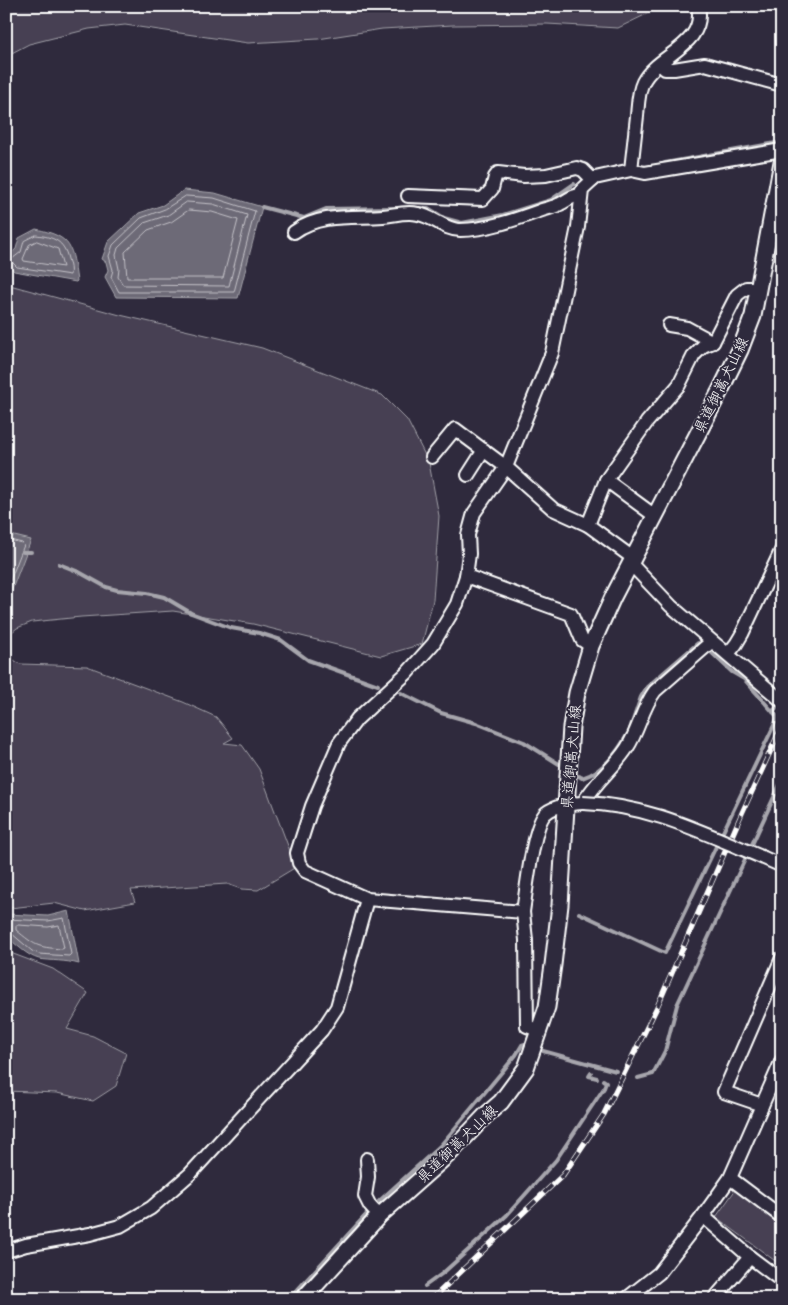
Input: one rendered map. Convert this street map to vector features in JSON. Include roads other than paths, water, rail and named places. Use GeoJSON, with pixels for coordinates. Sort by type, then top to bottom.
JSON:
{"type":"FeatureCollection","features":[{"type":"Feature","properties":{"kind":"main road","name":"県道御嵩犬山線"},"geometry":{"type":"LineString","coordinates":[[304,1299],[376,1212],[450,1153],[501,1102],[526,1068],[547,1007],[558,923],[571,728],[577,693],[591,646],[613,597],[740,350],[753,316],[782,162]]}},
{"type":"Feature","properties":{"kind":"street"},"geometry":{"type":"LineString","coordinates":[[631,170],[643,83],[652,71],[680,50],[690,38],[698,23],[698,6]]}},
{"type":"Feature","properties":{"kind":"street"},"geometry":{"type":"LineString","coordinates":[[660,64],[665,69],[674,70],[705,64],[782,85]]}},
{"type":"Feature","properties":{"kind":"street"},"geometry":{"type":"LineString","coordinates":[[523,912],[366,899],[305,870],[299,864],[297,853],[312,806],[339,742],[357,719],[407,673],[434,644],[457,604],[466,576],[469,554],[468,535],[474,513],[506,467],[552,353],[578,227],[580,194],[582,190],[595,178],[631,170],[645,173],[782,150]]}},
{"type":"Feature","properties":{"kind":"street"},"geometry":{"type":"LineString","coordinates":[[408,196],[483,199],[492,189],[495,177],[498,174],[546,175],[577,168],[583,170],[593,180]]}},
{"type":"Feature","properties":{"kind":"street"},"geometry":{"type":"LineString","coordinates":[[294,232],[306,225],[327,218],[410,213],[424,216],[448,228],[470,229],[523,217],[560,204],[572,196],[580,194]]}},
{"type":"Feature","properties":{"kind":"street"},"geometry":{"type":"LineString","coordinates":[[588,525],[606,480],[647,422],[679,385],[694,355],[703,346],[713,342],[737,295],[746,288],[758,288]]}},
{"type":"Feature","properties":{"kind":"street"},"geometry":{"type":"LineString","coordinates":[[669,325],[687,328],[713,342]]}},
{"type":"Feature","properties":{"kind":"street"},"geometry":{"type":"LineString","coordinates":[[432,457],[455,429],[506,467],[554,508],[588,525],[632,560],[671,606],[782,701]]}},
{"type":"Feature","properties":{"kind":"street"},"geometry":{"type":"LineString","coordinates":[[468,474],[484,450]]}},
{"type":"Feature","properties":{"kind":"street"},"geometry":{"type":"LineString","coordinates":[[606,480],[655,516]]}},
{"type":"Feature","properties":{"kind":"street"},"geometry":{"type":"LineString","coordinates":[[728,654],[742,634],[782,549]]}},
{"type":"Feature","properties":{"kind":"street"},"geometry":{"type":"LineString","coordinates":[[466,576],[571,614],[582,640],[591,646]]}},
{"type":"Feature","properties":{"kind":"street"},"geometry":{"type":"LineString","coordinates":[[583,803],[590,791],[626,750],[635,735],[648,701],[655,691],[711,642]]}},
{"type":"Feature","properties":{"kind":"street"},"geometry":{"type":"LineString","coordinates":[[540,1031],[527,1026],[526,940],[523,912],[538,828],[545,814],[567,804],[583,803],[609,804],[646,812],[782,866]]}},
{"type":"Feature","properties":{"kind":"street"},"geometry":{"type":"LineString","coordinates":[[6,1251],[26,1245],[90,1234],[120,1226],[151,1208],[190,1174],[322,1030],[337,1007],[346,980],[366,899]]}},
{"type":"Feature","properties":{"kind":"street"},"geometry":{"type":"LineString","coordinates":[[762,1106],[724,1092],[782,958]]}},
{"type":"Feature","properties":{"kind":"street"},"geometry":{"type":"LineString","coordinates":[[626,1299],[659,1273],[730,1178],[782,1060]]}},
{"type":"Feature","properties":{"kind":"street"},"geometry":{"type":"LineString","coordinates":[[367,1159],[368,1177],[365,1196],[376,1212]]}},
{"type":"Feature","properties":{"kind":"street"},"geometry":{"type":"LineString","coordinates":[[730,1178],[781,1214]]}},
{"type":"Feature","properties":{"kind":"street"},"geometry":{"type":"LineString","coordinates":[[703,1216],[750,1257],[782,1280]]}},
{"type":"Feature","properties":{"kind":"street"},"geometry":{"type":"LineString","coordinates":[[714,1299],[750,1257]]}},
{"type":"Feature","properties":{"kind":"water"},"geometry":{"type":"Polygon","coordinates":[[[184,190],[215,193],[262,207],[238,298],[116,297],[105,277],[108,270],[106,262],[102,259],[108,242],[139,213],[163,205],[184,190]]]}},
{"type":"Feature","properties":{"kind":"water"},"geometry":{"type":"Polygon","coordinates":[[[36,229],[57,236],[68,245],[74,260],[76,282],[14,271],[6,264],[8,256],[16,249],[19,238],[36,229]]]}},
{"type":"Feature","properties":{"kind":"water"},"geometry":{"type":"Polygon","coordinates":[[[6,534],[31,540],[6,605],[6,534]]]}},
{"type":"Feature","properties":{"kind":"water"},"geometry":{"type":"Polygon","coordinates":[[[69,911],[79,964],[39,959],[30,955],[6,936],[7,914],[48,916],[69,911]]]}},
{"type":"Feature","properties":{"kind":"waterway"},"geometry":{"type":"LineString","coordinates":[[665,163],[776,143]]}},
{"type":"Feature","properties":{"kind":"waterway"},"geometry":{"type":"LineString","coordinates":[[416,208],[428,208],[444,218],[462,223],[503,215],[551,200],[574,184]]}},
{"type":"Feature","properties":{"kind":"waterway"},"geometry":{"type":"LineString","coordinates":[[262,207],[304,218],[326,209],[396,208]]}},
{"type":"Feature","properties":{"kind":"waterway"},"geometry":{"type":"LineString","coordinates":[[23,552],[31,552]]}},
{"type":"Feature","properties":{"kind":"waterway"},"geometry":{"type":"LineString","coordinates":[[59,564],[79,572],[106,587],[164,597],[191,613],[231,628],[259,633],[281,640],[308,660],[378,685]]}},
{"type":"Feature","properties":{"kind":"waterway"},"geometry":{"type":"LineString","coordinates":[[630,729],[641,697],[647,687],[698,643]]}},
{"type":"Feature","properties":{"kind":"waterway"},"geometry":{"type":"LineString","coordinates":[[712,653],[732,672],[744,679],[773,712]]}},
{"type":"Feature","properties":{"kind":"waterway"},"geometry":{"type":"LineString","coordinates":[[401,693],[441,713],[476,723],[524,742],[559,764]]}},
{"type":"Feature","properties":{"kind":"waterway"},"geometry":{"type":"LineString","coordinates":[[579,913],[665,953],[778,717],[773,712],[777,706],[782,711]]}},
{"type":"Feature","properties":{"kind":"waterway"},"geometry":{"type":"LineString","coordinates":[[579,776],[582,778],[602,767],[614,755],[627,735]]}},
{"type":"Feature","properties":{"kind":"waterway"},"geometry":{"type":"LineString","coordinates":[[638,1078],[653,1074],[665,1051],[677,1005],[782,780]]}},
{"type":"Feature","properties":{"kind":"waterway"},"geometry":{"type":"LineString","coordinates":[[289,1299],[376,1204],[441,1145],[516,1055],[522,1045],[525,1044]]}},
{"type":"Feature","properties":{"kind":"waterway"},"geometry":{"type":"LineString","coordinates":[[543,1051],[616,1071]]}},
{"type":"Feature","properties":{"kind":"waterway"},"geometry":{"type":"LineString","coordinates":[[591,1073],[589,1076],[597,1078]]}},
{"type":"Feature","properties":{"kind":"waterway"},"geometry":{"type":"LineString","coordinates":[[425,1286],[443,1273],[507,1215],[556,1160],[604,1088],[606,1082],[603,1080]]}},
{"type":"Feature","properties":{"kind":"railway"},"geometry":{"type":"LineString","coordinates":[[432,1299],[563,1175],[604,1114],[657,1007],[782,726]]}}]}
